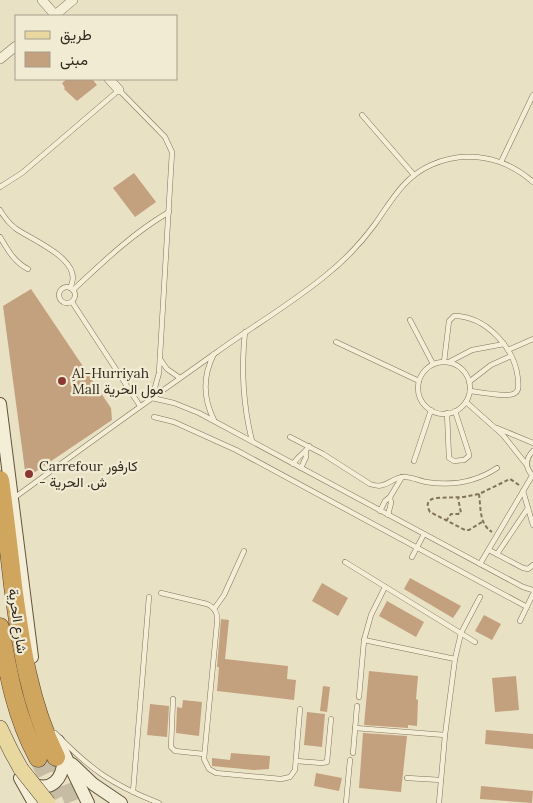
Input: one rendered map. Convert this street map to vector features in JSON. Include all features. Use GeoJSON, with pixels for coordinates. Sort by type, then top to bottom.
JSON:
{"type":"FeatureCollection","features":[{"type":"Feature","properties":{"kind":"highway","name":"شارع الحرية"},"geometry":{"type":"LineString","coordinates":[[0,480],[23,654],[36,709],[59,755]]}},
{"type":"Feature","properties":{"kind":"highway","name":"شارع الحرية"},"geometry":{"type":"LineString","coordinates":[[0,627],[14,700],[24,730],[38,758]]}},
{"type":"Feature","properties":{"kind":"main road"},"geometry":{"type":"LineString","coordinates":[[0,404],[32,653],[39,690],[55,733],[63,771],[51,784],[38,786],[31,783],[19,769]]}},
{"type":"Feature","properties":{"kind":"main road"},"geometry":{"type":"LineString","coordinates":[[0,728],[34,803]]}},
{"type":"Feature","properties":{"kind":"main road"},"geometry":{"type":"LineString","coordinates":[[0,740],[19,769],[48,803]]}},
{"type":"Feature","properties":{"kind":"main road"},"geometry":{"type":"LineString","coordinates":[[59,755],[88,803]]}},
{"type":"Feature","properties":{"kind":"main road"},"geometry":{"type":"LineString","coordinates":[[59,755],[93,784],[121,803]]}},
{"type":"Feature","properties":{"kind":"street"},"geometry":{"type":"LineString","coordinates":[[42,0],[54,15]]}},
{"type":"Feature","properties":{"kind":"street"},"geometry":{"type":"LineString","coordinates":[[56,15],[73,0]]}},
{"type":"Feature","properties":{"kind":"street"},"geometry":{"type":"LineString","coordinates":[[0,59],[15,47]]}},
{"type":"Feature","properties":{"kind":"street"},"geometry":{"type":"LineString","coordinates":[[110,80],[119,90]]}},
{"type":"Feature","properties":{"kind":"lane"},"geometry":{"type":"LineString","coordinates":[[0,187],[22,174],[119,90],[165,137],[171,148],[172,156],[157,381],[152,398]]}},
{"type":"Feature","properties":{"kind":"lane"},"geometry":{"type":"LineString","coordinates":[[501,162],[533,95]]}},
{"type":"Feature","properties":{"kind":"lane"},"geometry":{"type":"LineString","coordinates":[[362,115],[414,175]]}},
{"type":"Feature","properties":{"kind":"lane"},"geometry":{"type":"LineString","coordinates":[[13,499],[214,353],[313,285],[339,264],[363,238],[397,190],[414,175],[440,161],[460,156],[481,157],[501,162],[520,172],[533,182]]}},
{"type":"Feature","properties":{"kind":"lane"},"geometry":{"type":"LineString","coordinates":[[0,210],[5,218],[16,228],[63,258],[73,274],[72,288],[76,296],[72,302],[65,303],[59,294],[63,288],[72,288],[140,230],[169,212]]}},
{"type":"Feature","properties":{"kind":"lane"},"geometry":{"type":"LineString","coordinates":[[0,237],[12,257],[28,269]]}},
{"type":"Feature","properties":{"kind":"lane"},"geometry":{"type":"LineString","coordinates":[[72,302],[140,406]]}},
{"type":"Feature","properties":{"kind":"lane"},"geometry":{"type":"LineString","coordinates":[[446,362],[449,321],[454,316],[469,319],[485,327],[504,344],[511,356],[518,377],[516,393],[510,395],[470,392]]}},
{"type":"Feature","properties":{"kind":"lane"},"geometry":{"type":"LineString","coordinates":[[410,320],[433,364]]}},
{"type":"Feature","properties":{"kind":"lane"},"geometry":{"type":"LineString","coordinates":[[245,332],[242,382],[252,441]]}},
{"type":"Feature","properties":{"kind":"lane"},"geometry":{"type":"LineString","coordinates":[[508,350],[533,339]]}},
{"type":"Feature","properties":{"kind":"lane"},"geometry":{"type":"LineString","coordinates":[[336,342],[419,381]]}},
{"type":"Feature","properties":{"kind":"lane"},"geometry":{"type":"LineString","coordinates":[[446,362],[462,369],[469,382],[470,392],[466,402],[455,411],[447,413],[431,410],[420,397],[419,381],[424,371],[433,364],[446,362],[472,350],[504,344]]}},
{"type":"Feature","properties":{"kind":"lane"},"geometry":{"type":"LineString","coordinates":[[214,353],[206,372],[205,387],[206,402],[214,420]]}},
{"type":"Feature","properties":{"kind":"lane"},"geometry":{"type":"LineString","coordinates":[[159,356],[167,369],[180,378]]}},
{"type":"Feature","properties":{"kind":"lane"},"geometry":{"type":"LineString","coordinates":[[469,382],[491,365],[511,356]]}},
{"type":"Feature","properties":{"kind":"lane"},"geometry":{"type":"LineString","coordinates":[[152,398],[185,407],[214,420],[533,592],[520,620]]}},
{"type":"Feature","properties":{"kind":"lane"},"geometry":{"type":"LineString","coordinates":[[466,402],[494,426],[526,464],[533,476],[480,564]]}},
{"type":"Feature","properties":{"kind":"lane"},"geometry":{"type":"LineString","coordinates":[[414,461],[431,410]]}},
{"type":"Feature","properties":{"kind":"lane"},"geometry":{"type":"LineString","coordinates":[[447,413],[450,458],[454,461],[464,460],[469,454],[455,411]]}},
{"type":"Feature","properties":{"kind":"lane"},"geometry":{"type":"LineString","coordinates":[[154,418],[174,422],[236,450],[527,607]]}},
{"type":"Feature","properties":{"kind":"lane"},"geometry":{"type":"LineString","coordinates":[[494,426],[533,443]]}},
{"type":"Feature","properties":{"kind":"lane"},"geometry":{"type":"LineString","coordinates":[[290,437],[309,446],[374,485],[382,486],[402,477],[432,483],[452,484],[479,478],[497,468]]}},
{"type":"Feature","properties":{"kind":"lane"},"geometry":{"type":"LineString","coordinates":[[301,468],[309,446]]}},
{"type":"Feature","properties":{"kind":"lane"},"geometry":{"type":"LineString","coordinates":[[293,464],[300,454],[306,451]]}},
{"type":"Feature","properties":{"kind":"lane"},"geometry":{"type":"LineString","coordinates":[[526,464],[533,451]]}},
{"type":"Feature","properties":{"kind":"lane"},"geometry":{"type":"LineString","coordinates":[[380,511],[385,500],[390,497],[402,477]]}},
{"type":"Feature","properties":{"kind":"lane"},"geometry":{"type":"LineString","coordinates":[[523,491],[533,525]]}},
{"type":"Feature","properties":{"kind":"lane"},"geometry":{"type":"LineString","coordinates":[[388,515],[391,503],[390,497]]}},
{"type":"Feature","properties":{"kind":"lane"},"geometry":{"type":"LineString","coordinates":[[498,554],[528,508]]}},
{"type":"Feature","properties":{"kind":"lane"},"geometry":{"type":"LineString","coordinates":[[412,557],[424,534]]}},
{"type":"Feature","properties":{"kind":"lane"},"geometry":{"type":"LineString","coordinates":[[214,609],[224,595],[244,550]]}},
{"type":"Feature","properties":{"kind":"lane"},"geometry":{"type":"LineString","coordinates":[[489,550],[523,568],[528,569],[533,565]]}},
{"type":"Feature","properties":{"kind":"lane"},"geometry":{"type":"LineString","coordinates":[[345,562],[474,642]]}},
{"type":"Feature","properties":{"kind":"lane"},"geometry":{"type":"LineString","coordinates":[[359,697],[364,640],[371,615],[385,587]]}},
{"type":"Feature","properties":{"kind":"lane"},"geometry":{"type":"LineString","coordinates":[[161,593],[207,604],[214,609],[217,616],[204,754],[206,766],[216,772],[281,779],[290,777],[293,774],[296,761],[300,709]]}},
{"type":"Feature","properties":{"kind":"lane"},"geometry":{"type":"LineString","coordinates":[[439,803],[445,735],[455,659],[461,633],[480,597]]}},
{"type":"Feature","properties":{"kind":"lane"},"geometry":{"type":"LineString","coordinates":[[133,792],[149,598]]}},
{"type":"Feature","properties":{"kind":"lane"},"geometry":{"type":"LineString","coordinates":[[364,640],[455,659]]}},
{"type":"Feature","properties":{"kind":"lane"},"geometry":{"type":"LineString","coordinates":[[173,699],[171,747],[178,752],[204,754]]}},
{"type":"Feature","properties":{"kind":"lane"},"geometry":{"type":"LineString","coordinates":[[353,753],[357,706]]}},
{"type":"Feature","properties":{"kind":"lane"},"geometry":{"type":"LineString","coordinates":[[296,761],[326,762],[328,758],[331,718]]}},
{"type":"Feature","properties":{"kind":"lane"},"geometry":{"type":"LineString","coordinates":[[355,728],[445,735]]}},
{"type":"Feature","properties":{"kind":"lane"},"geometry":{"type":"LineString","coordinates":[[55,733],[77,756],[102,776],[159,803]]}},
{"type":"Feature","properties":{"kind":"lane"},"geometry":{"type":"LineString","coordinates":[[346,803],[350,760]]}},
{"type":"Feature","properties":{"kind":"lane"},"geometry":{"type":"LineString","coordinates":[[407,778],[441,780]]}},
{"type":"Feature","properties":{"kind":"path"},"geometry":{"type":"LineString","coordinates":[[482,522],[467,530],[430,512],[427,503],[430,499],[435,498],[458,498],[479,494],[510,479],[516,482],[523,491]]}},
{"type":"Feature","properties":{"kind":"path"},"geometry":{"type":"LineString","coordinates":[[479,494],[482,522],[486,528],[497,536]]}},
{"type":"Feature","properties":{"kind":"path"},"geometry":{"type":"LineString","coordinates":[[446,520],[451,514],[461,513],[458,498]]}},
{"type":"Feature","properties":{"kind":"building"},"geometry":{"type":"Polygon","coordinates":[[[66,80],[93,80],[97,85],[77,101],[64,89],[62,83],[66,80]]]}},
{"type":"Feature","properties":{"kind":"building"},"geometry":{"type":"Polygon","coordinates":[[[134,173],[156,202],[135,217],[113,188],[134,173]]]}},
{"type":"Feature","properties":{"kind":"building"},"geometry":{"type":"Polygon","coordinates":[[[31,289],[111,408],[112,420],[26,478],[3,306],[31,289]]]}},
{"type":"Feature","properties":{"kind":"building"},"geometry":{"type":"Polygon","coordinates":[[[410,578],[461,606],[453,618],[404,589],[410,578]]]}},
{"type":"Feature","properties":{"kind":"building"},"geometry":{"type":"Polygon","coordinates":[[[322,583],[348,598],[338,616],[312,601],[322,583]]]}},
{"type":"Feature","properties":{"kind":"building"},"geometry":{"type":"Polygon","coordinates":[[[387,601],[424,622],[416,637],[379,616],[387,601]]]}},
{"type":"Feature","properties":{"kind":"building"},"geometry":{"type":"Polygon","coordinates":[[[484,615],[501,624],[492,640],[475,631],[484,615]]]}},
{"type":"Feature","properties":{"kind":"building"},"geometry":{"type":"Polygon","coordinates":[[[221,619],[229,620],[225,659],[288,666],[287,679],[296,680],[294,700],[217,691],[221,619]]]}},
{"type":"Feature","properties":{"kind":"building"},"geometry":{"type":"Polygon","coordinates":[[[369,671],[418,676],[416,699],[418,700],[417,726],[408,725],[408,728],[364,725],[369,671]]]}},
{"type":"Feature","properties":{"kind":"building"},"geometry":{"type":"Polygon","coordinates":[[[516,676],[519,710],[495,712],[492,678],[516,676]]]}},
{"type":"Feature","properties":{"kind":"building"},"geometry":{"type":"Polygon","coordinates":[[[323,686],[330,687],[327,712],[320,711],[323,686]]]}},
{"type":"Feature","properties":{"kind":"building"},"geometry":{"type":"Polygon","coordinates":[[[183,700],[202,702],[199,736],[176,733],[177,707],[182,708],[183,700]]]}},
{"type":"Feature","properties":{"kind":"building"},"geometry":{"type":"Polygon","coordinates":[[[150,704],[169,706],[167,737],[147,735],[150,704]]]}},
{"type":"Feature","properties":{"kind":"building"},"geometry":{"type":"Polygon","coordinates":[[[307,712],[325,714],[322,747],[304,745],[307,712]]]}},
{"type":"Feature","properties":{"kind":"building"},"geometry":{"type":"Polygon","coordinates":[[[486,730],[533,734],[533,749],[485,744],[486,730]]]}},
{"type":"Feature","properties":{"kind":"building"},"geometry":{"type":"Polygon","coordinates":[[[363,733],[407,736],[401,792],[359,788],[363,733]]]}},
{"type":"Feature","properties":{"kind":"building"},"geometry":{"type":"Polygon","coordinates":[[[231,753],[270,756],[269,769],[254,770],[212,766],[212,758],[230,760],[231,753]]]}},
{"type":"Feature","properties":{"kind":"building"},"geometry":{"type":"Polygon","coordinates":[[[316,773],[342,778],[339,791],[314,786],[316,773]]]}},
{"type":"Feature","properties":{"kind":"building"},"geometry":{"type":"Polygon","coordinates":[[[481,786],[533,791],[532,803],[480,799],[481,786]]]}},
{"type":"Feature","properties":{"kind":"tunnel"},"geometry":{"type":"LineString","coordinates":[[38,758],[60,803]]}},
{"type":"Feature","properties":{"kind":"tunnel"},"geometry":{"type":"LineString","coordinates":[[57,759],[74,803]]}},
{"type":"Feature","properties":{"kind":"place","name":"ِAl-Hurriyah Mall مول الحرية"},"geometry":{"type":"Point","coordinates":[62,381]}},
{"type":"Feature","properties":{"kind":"place","name":"Carrefour كارفور - ش. الحرية"},"geometry":{"type":"Point","coordinates":[29,474]}}]}
